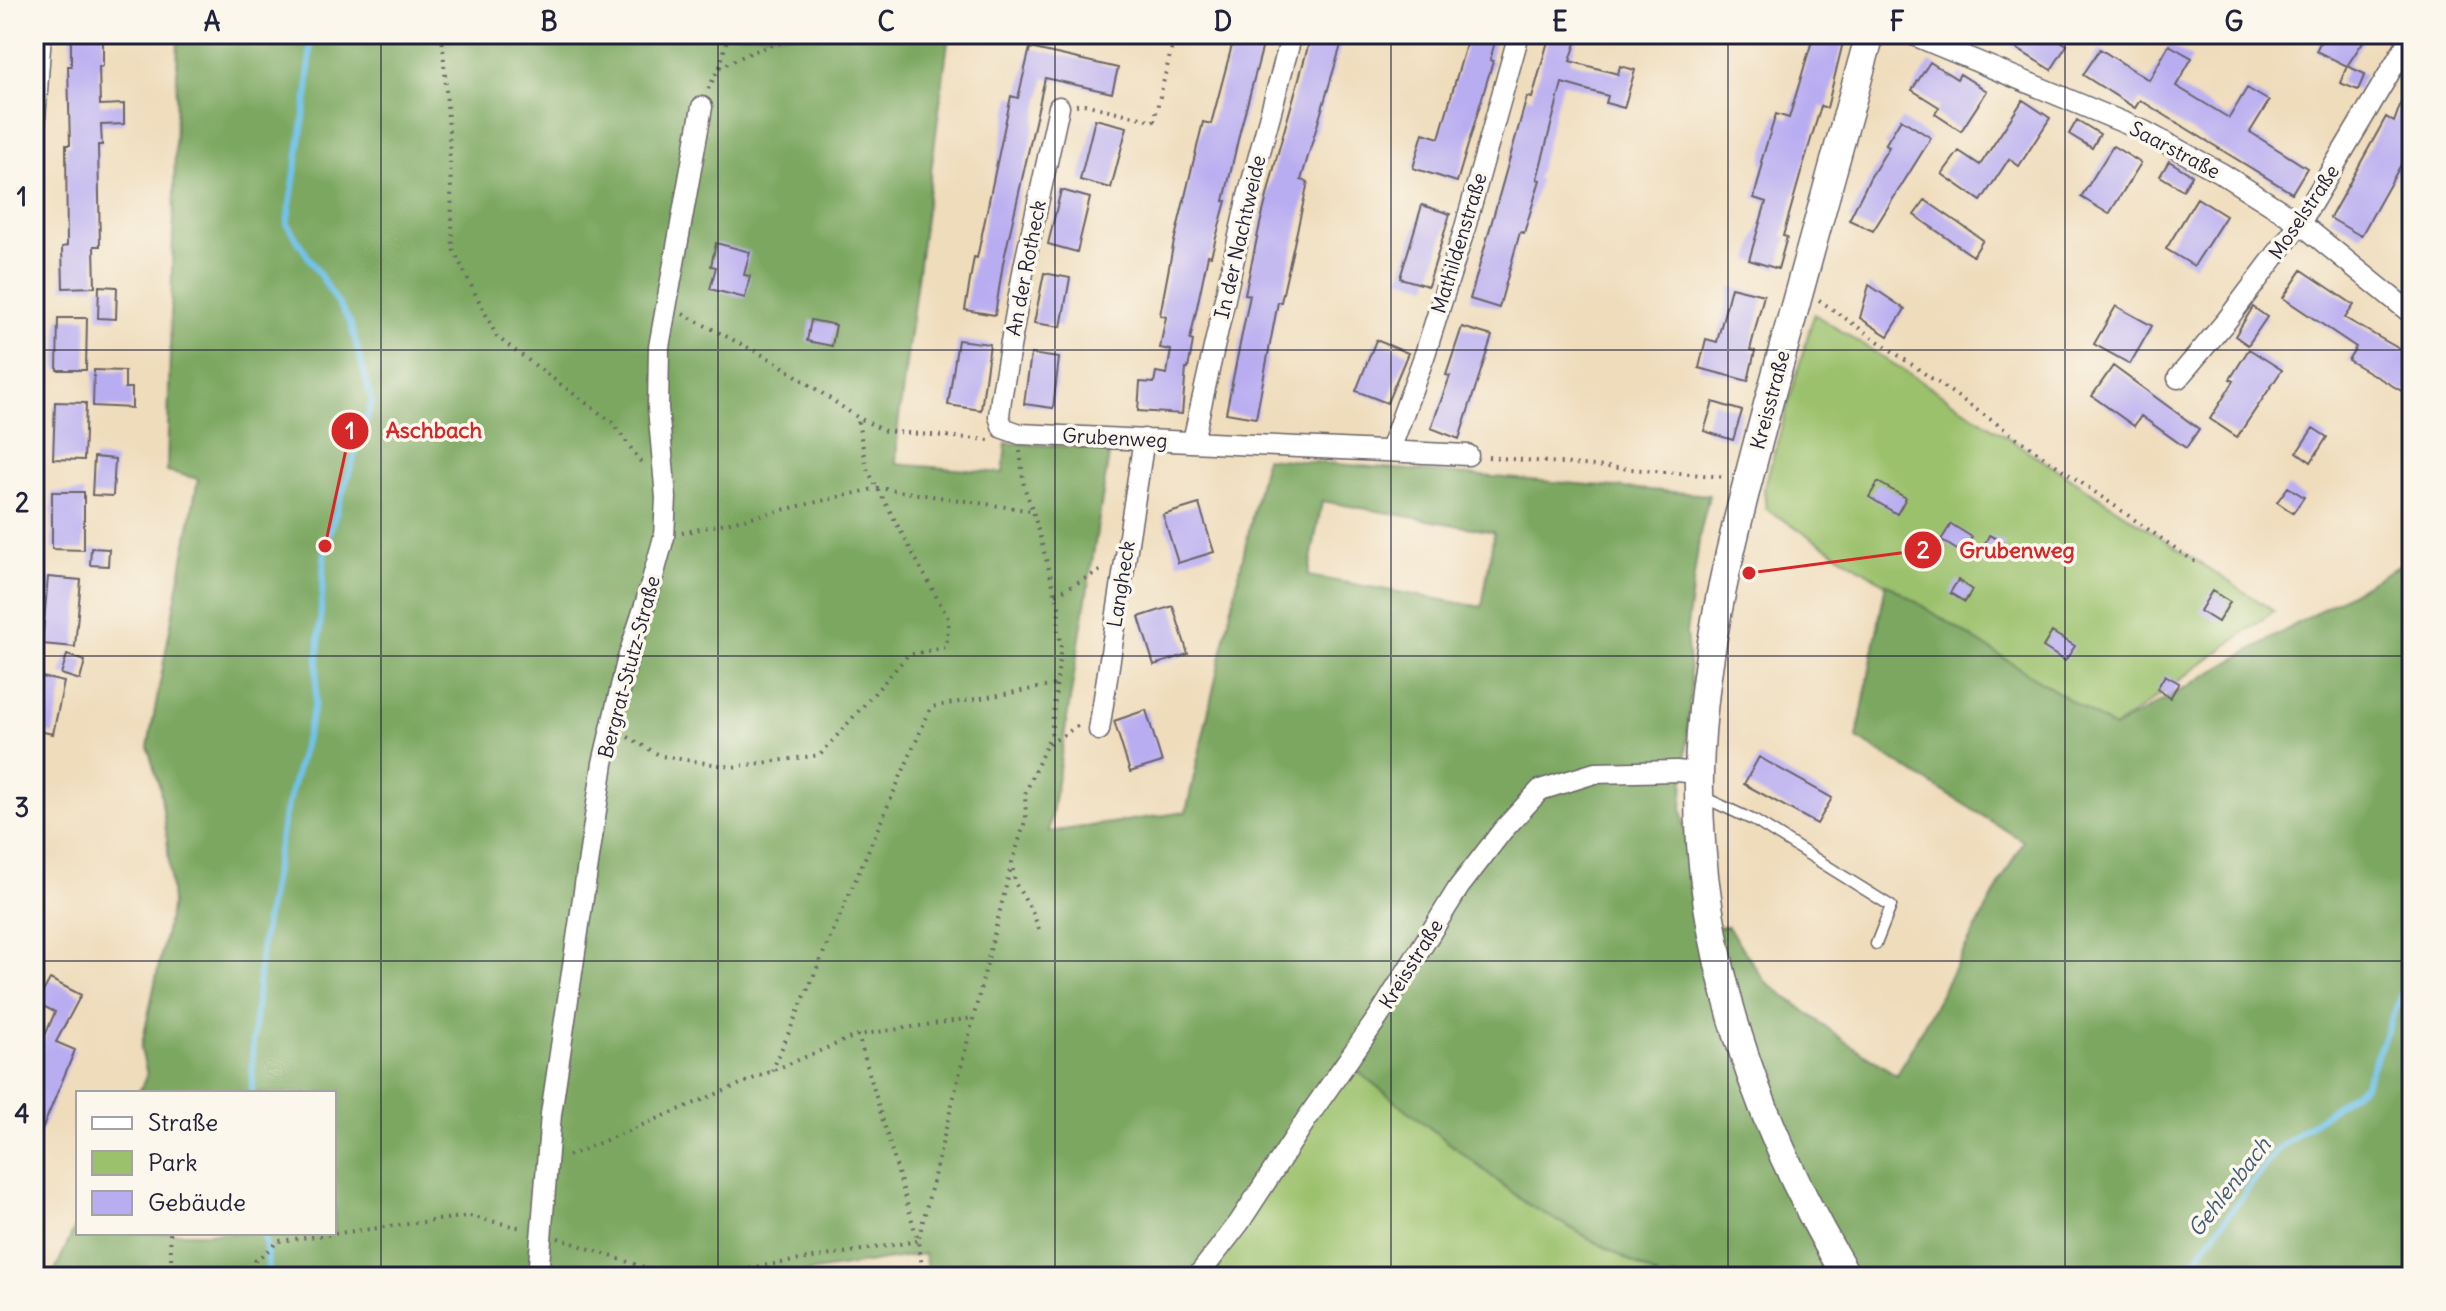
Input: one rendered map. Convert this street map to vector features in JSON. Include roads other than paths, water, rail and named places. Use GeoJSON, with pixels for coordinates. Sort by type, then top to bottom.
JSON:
{"type":"FeatureCollection","features":[{"type":"Feature","properties":{"kind":"street"},"geometry":{"type":"LineString","coordinates":[[34,134],[41,34]]}},
{"type":"Feature","properties":{"kind":"street","name":"In der Nachtweide"},"geometry":{"type":"LineString","coordinates":[[1193,441],[1248,196],[1292,34]]}},
{"type":"Feature","properties":{"kind":"street","name":"Mathildenstraße"},"geometry":{"type":"LineString","coordinates":[[1390,450],[1425,354],[1464,231],[1519,34]]}},
{"type":"Feature","properties":{"kind":"street","name":"Kreisstraße"},"geometry":{"type":"LineString","coordinates":[[1847,1277],[1817,1226],[1773,1134],[1743,1055],[1720,973],[1705,886],[1700,784],[1703,702],[1721,587],[1870,34]]}},
{"type":"Feature","properties":{"kind":"street","name":"Saarstraße"},"geometry":{"type":"LineString","coordinates":[[1911,34],[2144,131],[2221,173],[2300,223],[2412,314]]}},
{"type":"Feature","properties":{"kind":"street","name":"Moselstraße"},"geometry":{"type":"LineString","coordinates":[[2178,378],[2227,320],[2300,223],[2412,35]]}},
{"type":"Feature","properties":{"kind":"street","name":"Bergrat-Stutz-Straße"},"geometry":{"type":"LineString","coordinates":[[538,1277],[551,1114],[603,763],[627,661],[664,537],[666,498],[658,408],[659,347],[702,107]]}},
{"type":"Feature","properties":{"kind":"street","name":"An der Rotheck"},"geometry":{"type":"LineString","coordinates":[[1012,431],[999,416],[1001,399],[1024,267],[1059,107]]}},
{"type":"Feature","properties":{"kind":"street","name":"Grubenweg"},"geometry":{"type":"LineString","coordinates":[[1012,431],[1468,455]]}},
{"type":"Feature","properties":{"kind":"street","name":"Langheck"},"geometry":{"type":"LineString","coordinates":[[1100,721],[1144,439]]}},
{"type":"Feature","properties":{"kind":"street","name":"Kreisstraße"},"geometry":{"type":"LineString","coordinates":[[1197,1277],[1239,1223],[1379,1016],[1459,887],[1503,830],[1540,790],[1595,773],[1676,771],[1700,784]]}},
{"type":"Feature","properties":{"kind":"lane"},"geometry":{"type":"LineString","coordinates":[[1700,784],[1891,906],[1876,944]]}},
{"type":"Feature","properties":{"kind":"waterway"},"geometry":{"type":"LineString","coordinates":[[252,1091],[262,943],[284,817],[315,704],[325,546],[372,402],[350,322],[287,224],[308,90],[311,34]]}},
{"type":"Feature","properties":{"kind":"waterway","name":"Gehlenbach"},"geometry":{"type":"LineString","coordinates":[[2182,1277],[2277,1150],[2365,1084],[2412,970]]}},
{"type":"Feature","properties":{"kind":"waterway"},"geometry":{"type":"LineString","coordinates":[[264,1235],[270,1277]]}},
{"type":"Feature","properties":{"kind":"place","name":"Aschbach"},"geometry":{"type":"Point","coordinates":[325,546]}},
{"type":"Feature","properties":{"kind":"place","name":"Grubenweg"},"geometry":{"type":"Point","coordinates":[1749,573]}}]}
